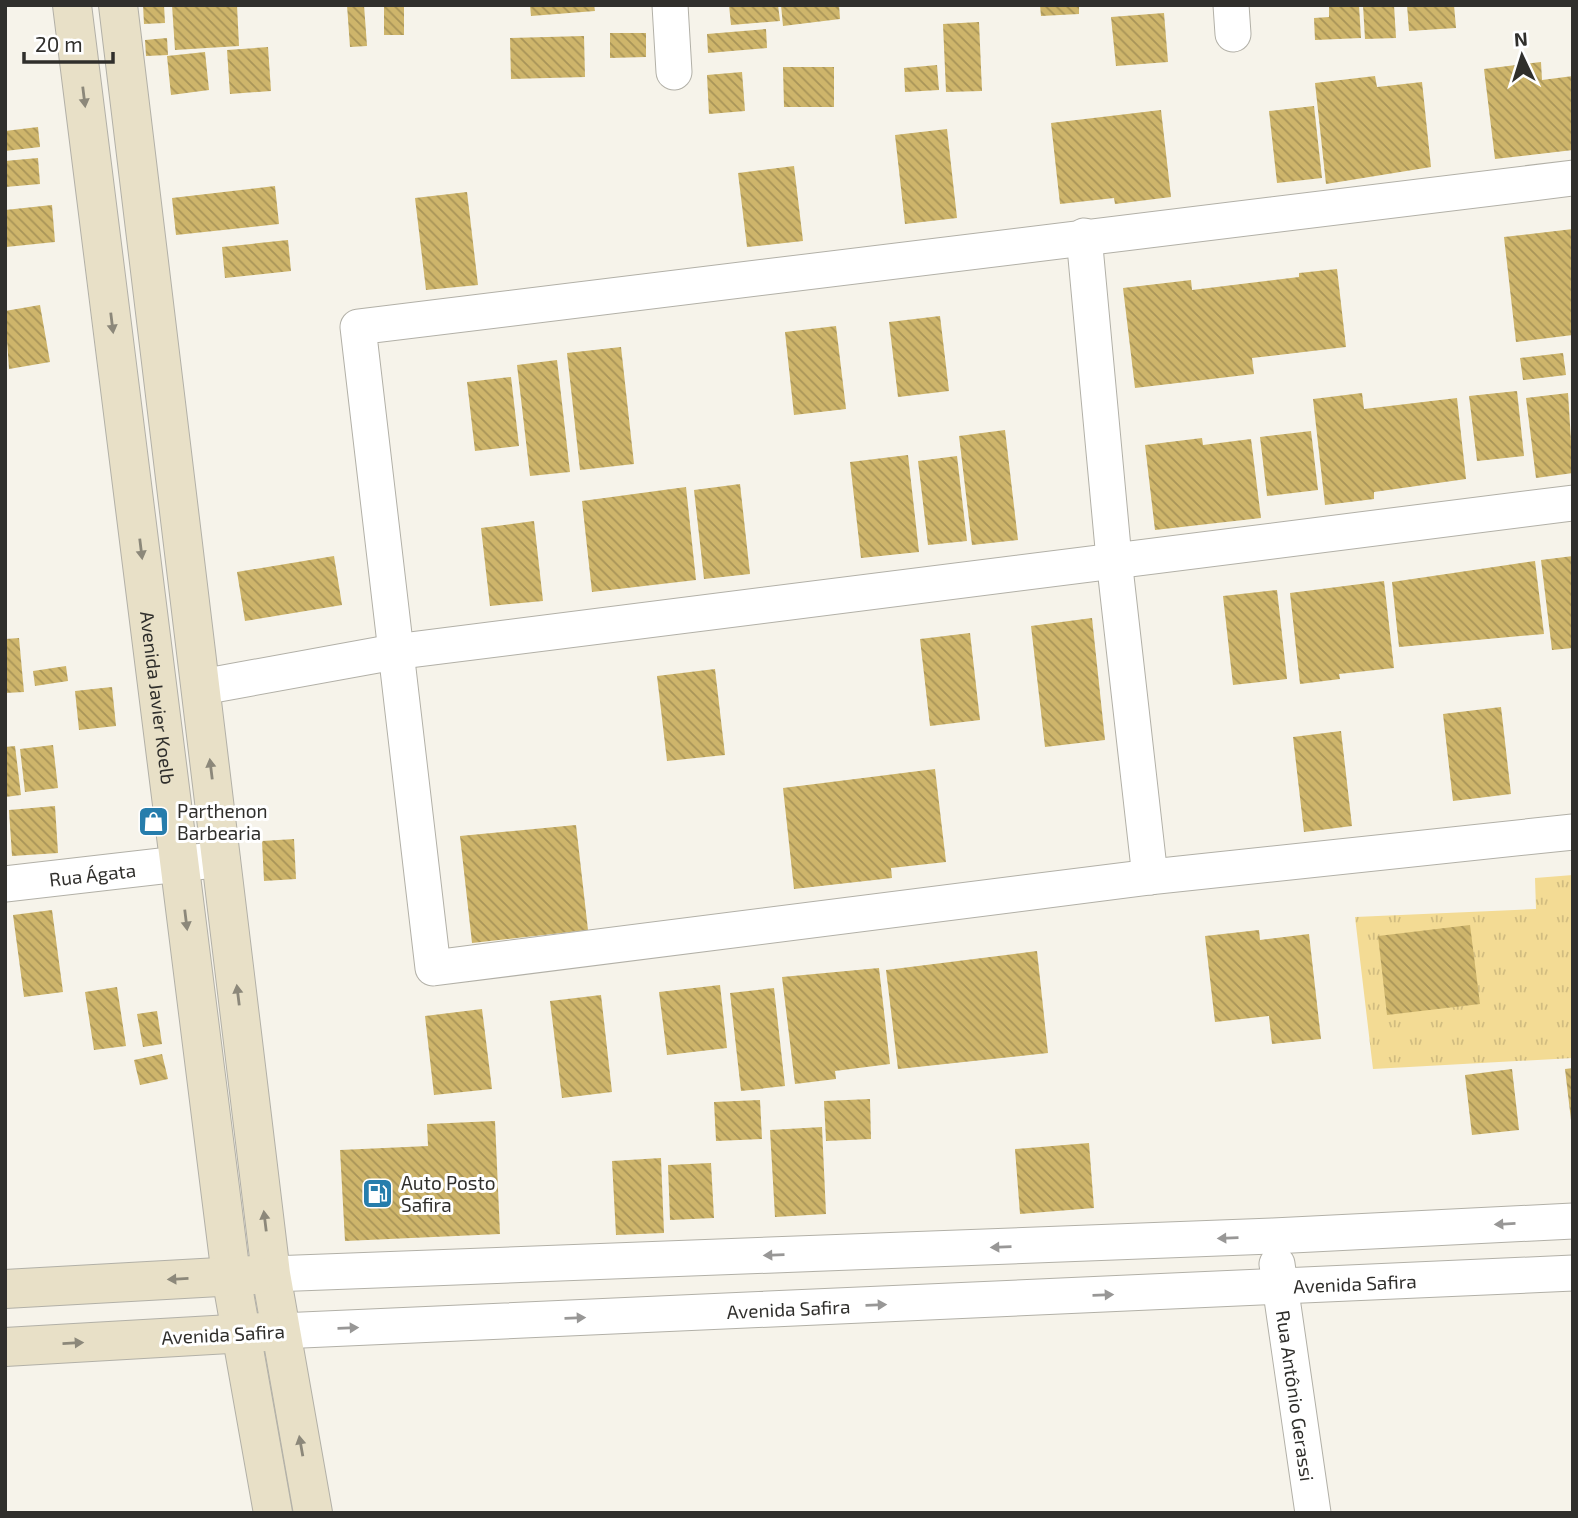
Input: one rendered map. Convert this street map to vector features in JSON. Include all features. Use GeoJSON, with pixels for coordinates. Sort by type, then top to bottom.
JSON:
{"type":"FeatureCollection","features":[{"type":"Feature","properties":{"kind":"street","name":"Avenida Javier Koelb"},"geometry":{"type":"LineString","coordinates":[[72,5],[231,1276],[239,1334],[273,1513]]}},
{"type":"Feature","properties":{"kind":"street"},"geometry":{"type":"LineString","coordinates":[[118,5],[271,1274],[313,1513]]}},
{"type":"Feature","properties":{"kind":"street"},"geometry":{"type":"LineString","coordinates":[[670,5],[674,72]]}},
{"type":"Feature","properties":{"kind":"street"},"geometry":{"type":"LineString","coordinates":[[1573,178],[358,327],[433,968],[1150,877],[1573,832]]}},
{"type":"Feature","properties":{"kind":"street"},"geometry":{"type":"LineString","coordinates":[[1084,236],[1114,559],[1150,877]]}},
{"type":"Feature","properties":{"kind":"street"},"geometry":{"type":"LineString","coordinates":[[202,687],[394,652],[1573,503]]}},
{"type":"Feature","properties":{"kind":"street","name":"Rua Ágata"},"geometry":{"type":"LineString","coordinates":[[5,884],[222,859]]}},
{"type":"Feature","properties":{"kind":"street"},"geometry":{"type":"LineString","coordinates":[[5,1289],[271,1274],[1273,1236],[1573,1221]]}},
{"type":"Feature","properties":{"kind":"street","name":"Rua Antônio Gerassi"},"geometry":{"type":"LineString","coordinates":[[1273,1236],[1313,1513]]}},
{"type":"Feature","properties":{"kind":"street","name":"Avenida Safira"},"geometry":{"type":"LineString","coordinates":[[5,1347],[280,1331],[1573,1273]]}},
{"type":"Feature","properties":{"kind":"green space"},"geometry":{"type":"Polygon","coordinates":[[[1573,875],[1573,1058],[1373,1069],[1355,917],[1536,909],[1535,878],[1573,875]]]}},
{"type":"Feature","properties":{"kind":"building"},"geometry":{"type":"Polygon","coordinates":[[[143,5],[164,5],[165,23],[144,24],[143,5]]]}},
{"type":"Feature","properties":{"kind":"building"},"geometry":{"type":"Polygon","coordinates":[[[172,5],[237,5],[239,46],[175,50],[172,5]]]}},
{"type":"Feature","properties":{"kind":"building"},"geometry":{"type":"Polygon","coordinates":[[[347,5],[364,5],[367,46],[350,47],[347,5]]]}},
{"type":"Feature","properties":{"kind":"building"},"geometry":{"type":"Polygon","coordinates":[[[384,5],[404,5],[404,35],[384,35],[384,5]]]}},
{"type":"Feature","properties":{"kind":"building"},"geometry":{"type":"Polygon","coordinates":[[[530,5],[594,5],[595,11],[531,16],[530,5]]]}},
{"type":"Feature","properties":{"kind":"building"},"geometry":{"type":"Polygon","coordinates":[[[729,5],[778,5],[780,21],[731,25],[729,5]]]}},
{"type":"Feature","properties":{"kind":"building"},"geometry":{"type":"Polygon","coordinates":[[[781,5],[839,5],[840,19],[783,26],[781,5]]]}},
{"type":"Feature","properties":{"kind":"building"},"geometry":{"type":"Polygon","coordinates":[[[1040,5],[1079,5],[1079,14],[1041,16],[1040,5]]]}},
{"type":"Feature","properties":{"kind":"building"},"geometry":{"type":"Polygon","coordinates":[[[1329,5],[1359,5],[1361,38],[1315,40],[1314,18],[1329,17],[1329,5]]]}},
{"type":"Feature","properties":{"kind":"building"},"geometry":{"type":"Polygon","coordinates":[[[1363,5],[1394,5],[1396,38],[1365,39],[1363,5]]]}},
{"type":"Feature","properties":{"kind":"building"},"geometry":{"type":"Polygon","coordinates":[[[1407,5],[1454,5],[1456,28],[1409,31],[1407,5]]]}},
{"type":"Feature","properties":{"kind":"building"},"geometry":{"type":"Polygon","coordinates":[[[1164,13],[1168,62],[1116,66],[1111,17],[1164,13]]]}},
{"type":"Feature","properties":{"kind":"building"},"geometry":{"type":"Polygon","coordinates":[[[979,22],[982,91],[946,92],[943,24],[979,22]]]}},
{"type":"Feature","properties":{"kind":"building"},"geometry":{"type":"Polygon","coordinates":[[[766,29],[767,48],[708,53],[707,34],[766,29]]]}},
{"type":"Feature","properties":{"kind":"building"},"geometry":{"type":"Polygon","coordinates":[[[610,33],[646,33],[646,57],[610,58],[610,33]]]}},
{"type":"Feature","properties":{"kind":"building"},"geometry":{"type":"Polygon","coordinates":[[[584,36],[585,77],[511,79],[510,38],[584,36]]]}},
{"type":"Feature","properties":{"kind":"building"},"geometry":{"type":"Polygon","coordinates":[[[167,38],[168,55],[146,56],[145,40],[167,38]]]}},
{"type":"Feature","properties":{"kind":"building"},"geometry":{"type":"Polygon","coordinates":[[[268,47],[271,91],[230,94],[227,50],[268,47]]]}},
{"type":"Feature","properties":{"kind":"building"},"geometry":{"type":"Polygon","coordinates":[[[205,52],[209,90],[171,95],[167,56],[205,52]]]}},
{"type":"Feature","properties":{"kind":"building"},"geometry":{"type":"Polygon","coordinates":[[[1541,62],[1542,80],[1573,76],[1573,150],[1495,159],[1484,69],[1541,62]]]}},
{"type":"Feature","properties":{"kind":"building"},"geometry":{"type":"Polygon","coordinates":[[[937,65],[939,90],[905,92],[904,68],[937,65]]]}},
{"type":"Feature","properties":{"kind":"building"},"geometry":{"type":"Polygon","coordinates":[[[783,67],[834,67],[834,107],[784,107],[783,67]]]}},
{"type":"Feature","properties":{"kind":"building"},"geometry":{"type":"Polygon","coordinates":[[[742,72],[745,111],[709,114],[707,75],[742,72]]]}},
{"type":"Feature","properties":{"kind":"building"},"geometry":{"type":"Polygon","coordinates":[[[1375,76],[1377,87],[1422,82],[1431,167],[1326,184],[1315,83],[1375,76]]]}},
{"type":"Feature","properties":{"kind":"building"},"geometry":{"type":"Polygon","coordinates":[[[1314,106],[1322,178],[1277,183],[1269,111],[1314,106]]]}},
{"type":"Feature","properties":{"kind":"building"},"geometry":{"type":"Polygon","coordinates":[[[1161,110],[1171,197],[1115,204],[1114,198],[1060,204],[1051,123],[1161,110]]]}},
{"type":"Feature","properties":{"kind":"building"},"geometry":{"type":"Polygon","coordinates":[[[38,127],[40,147],[5,151],[5,131],[38,127]]]}},
{"type":"Feature","properties":{"kind":"building"},"geometry":{"type":"Polygon","coordinates":[[[947,129],[957,218],[905,224],[895,135],[947,129]]]}},
{"type":"Feature","properties":{"kind":"building"},"geometry":{"type":"Polygon","coordinates":[[[38,158],[40,184],[5,187],[5,161],[38,158]]]}},
{"type":"Feature","properties":{"kind":"building"},"geometry":{"type":"Polygon","coordinates":[[[794,166],[803,241],[747,247],[738,173],[794,166]]]}},
{"type":"Feature","properties":{"kind":"building"},"geometry":{"type":"Polygon","coordinates":[[[275,186],[279,224],[176,235],[172,198],[275,186]]]}},
{"type":"Feature","properties":{"kind":"building"},"geometry":{"type":"Polygon","coordinates":[[[467,192],[478,285],[426,290],[415,198],[467,192]]]}},
{"type":"Feature","properties":{"kind":"building"},"geometry":{"type":"Polygon","coordinates":[[[52,205],[55,242],[6,247],[5,210],[52,205]]]}},
{"type":"Feature","properties":{"kind":"building"},"geometry":{"type":"Polygon","coordinates":[[[1573,229],[1573,335],[1516,342],[1504,237],[1573,229]]]}},
{"type":"Feature","properties":{"kind":"building"},"geometry":{"type":"Polygon","coordinates":[[[288,240],[291,271],[225,278],[222,247],[288,240]]]}},
{"type":"Feature","properties":{"kind":"building"},"geometry":{"type":"Polygon","coordinates":[[[1337,269],[1346,347],[1252,358],[1254,374],[1135,388],[1123,288],[1191,280],[1192,290],[1299,277],[1299,273],[1337,269]]]}},
{"type":"Feature","properties":{"kind":"building"},"geometry":{"type":"Polygon","coordinates":[[[40,305],[50,362],[9,369],[5,311],[40,305]]]}},
{"type":"Feature","properties":{"kind":"building"},"geometry":{"type":"Polygon","coordinates":[[[940,316],[949,391],[898,397],[889,322],[940,316]]]}},
{"type":"Feature","properties":{"kind":"building"},"geometry":{"type":"Polygon","coordinates":[[[836,326],[846,409],[794,415],[785,332],[836,326]]]}},
{"type":"Feature","properties":{"kind":"building"},"geometry":{"type":"Polygon","coordinates":[[[621,347],[634,464],[580,470],[567,353],[621,347]]]}},
{"type":"Feature","properties":{"kind":"building"},"geometry":{"type":"Polygon","coordinates":[[[1563,353],[1566,375],[1523,380],[1520,358],[1563,353]]]}},
{"type":"Feature","properties":{"kind":"building"},"geometry":{"type":"Polygon","coordinates":[[[557,360],[570,472],[530,476],[517,365],[557,360]]]}},
{"type":"Feature","properties":{"kind":"building"},"geometry":{"type":"Polygon","coordinates":[[[511,377],[519,446],[475,451],[467,382],[511,377]]]}},
{"type":"Feature","properties":{"kind":"building"},"geometry":{"type":"Polygon","coordinates":[[[1517,391],[1524,456],[1477,461],[1469,396],[1517,391]]]}},
{"type":"Feature","properties":{"kind":"building"},"geometry":{"type":"Polygon","coordinates":[[[1362,393],[1364,409],[1457,398],[1466,479],[1374,492],[1374,499],[1325,505],[1313,399],[1362,393]]]}},
{"type":"Feature","properties":{"kind":"building"},"geometry":{"type":"Polygon","coordinates":[[[1568,393],[1573,473],[1536,478],[1526,398],[1568,393]]]}},
{"type":"Feature","properties":{"kind":"building"},"geometry":{"type":"Polygon","coordinates":[[[1005,430],[1018,540],[972,545],[959,436],[1005,430]]]}},
{"type":"Feature","properties":{"kind":"building"},"geometry":{"type":"Polygon","coordinates":[[[1311,431],[1318,490],[1267,496],[1260,437],[1311,431]]]}},
{"type":"Feature","properties":{"kind":"building"},"geometry":{"type":"Polygon","coordinates":[[[1202,438],[1203,445],[1251,439],[1261,518],[1155,530],[1145,445],[1202,438]]]}},
{"type":"Feature","properties":{"kind":"building"},"geometry":{"type":"Polygon","coordinates":[[[908,455],[919,552],[861,558],[850,462],[908,455]]]}},
{"type":"Feature","properties":{"kind":"building"},"geometry":{"type":"Polygon","coordinates":[[[957,456],[967,541],[928,545],[918,461],[957,456]]]}},
{"type":"Feature","properties":{"kind":"building"},"geometry":{"type":"Polygon","coordinates":[[[740,484],[750,574],[704,579],[694,490],[740,484]]]}},
{"type":"Feature","properties":{"kind":"building"},"geometry":{"type":"Polygon","coordinates":[[[686,487],[696,580],[592,592],[582,501],[686,487]]]}},
{"type":"Feature","properties":{"kind":"building"},"geometry":{"type":"Polygon","coordinates":[[[534,521],[543,601],[490,606],[481,528],[534,521]]]}},
{"type":"Feature","properties":{"kind":"building"},"geometry":{"type":"Polygon","coordinates":[[[334,556],[342,605],[245,621],[237,572],[334,556]]]}},
{"type":"Feature","properties":{"kind":"building"},"geometry":{"type":"Polygon","coordinates":[[[1573,556],[1573,648],[1552,650],[1541,560],[1573,556]]]}},
{"type":"Feature","properties":{"kind":"building"},"geometry":{"type":"Polygon","coordinates":[[[1535,561],[1544,634],[1399,647],[1392,582],[1535,561]]]}},
{"type":"Feature","properties":{"kind":"building"},"geometry":{"type":"Polygon","coordinates":[[[1384,581],[1394,668],[1339,674],[1340,679],[1300,684],[1290,593],[1384,581]]]}},
{"type":"Feature","properties":{"kind":"building"},"geometry":{"type":"Polygon","coordinates":[[[1277,590],[1287,679],[1233,685],[1223,596],[1277,590]]]}},
{"type":"Feature","properties":{"kind":"building"},"geometry":{"type":"Polygon","coordinates":[[[1092,618],[1105,740],[1045,747],[1031,626],[1092,618]]]}},
{"type":"Feature","properties":{"kind":"building"},"geometry":{"type":"Polygon","coordinates":[[[970,633],[980,720],[930,726],[920,639],[970,633]]]}},
{"type":"Feature","properties":{"kind":"building"},"geometry":{"type":"Polygon","coordinates":[[[19,638],[24,692],[5,693],[5,639],[19,638]]]}},
{"type":"Feature","properties":{"kind":"building"},"geometry":{"type":"Polygon","coordinates":[[[66,666],[68,681],[35,686],[33,671],[66,666]]]}},
{"type":"Feature","properties":{"kind":"building"},"geometry":{"type":"Polygon","coordinates":[[[715,669],[725,755],[667,761],[657,676],[715,669]]]}},
{"type":"Feature","properties":{"kind":"building"},"geometry":{"type":"Polygon","coordinates":[[[112,687],[116,726],[79,730],[75,691],[112,687]]]}},
{"type":"Feature","properties":{"kind":"building"},"geometry":{"type":"Polygon","coordinates":[[[1501,707],[1511,794],[1453,801],[1443,714],[1501,707]]]}},
{"type":"Feature","properties":{"kind":"building"},"geometry":{"type":"Polygon","coordinates":[[[1341,731],[1352,826],[1304,832],[1293,737],[1341,731]]]}},
{"type":"Feature","properties":{"kind":"building"},"geometry":{"type":"Polygon","coordinates":[[[53,745],[58,788],[25,792],[20,749],[53,745]]]}},
{"type":"Feature","properties":{"kind":"building"},"geometry":{"type":"Polygon","coordinates":[[[15,746],[21,795],[5,797],[5,747],[15,746]]]}},
{"type":"Feature","properties":{"kind":"building"},"geometry":{"type":"Polygon","coordinates":[[[935,769],[946,862],[891,868],[892,878],[794,889],[783,788],[935,769]]]}},
{"type":"Feature","properties":{"kind":"building"},"geometry":{"type":"Polygon","coordinates":[[[55,806],[58,853],[12,856],[9,810],[55,806]]]}},
{"type":"Feature","properties":{"kind":"building"},"geometry":{"type":"Polygon","coordinates":[[[576,825],[588,930],[472,943],[460,836],[576,825]]]}},
{"type":"Feature","properties":{"kind":"building"},"geometry":{"type":"Polygon","coordinates":[[[294,839],[296,879],[264,881],[262,841],[294,839]]]}},
{"type":"Feature","properties":{"kind":"building"},"geometry":{"type":"Polygon","coordinates":[[[52,910],[63,992],[24,997],[13,915],[52,910]]]}},
{"type":"Feature","properties":{"kind":"building"},"geometry":{"type":"Polygon","coordinates":[[[1470,925],[1480,1004],[1387,1015],[1378,936],[1470,925]]]}},
{"type":"Feature","properties":{"kind":"building"},"geometry":{"type":"Polygon","coordinates":[[[1259,930],[1260,940],[1309,934],[1321,1039],[1272,1044],[1269,1016],[1215,1022],[1205,936],[1259,930]]]}},
{"type":"Feature","properties":{"kind":"building"},"geometry":{"type":"Polygon","coordinates":[[[1037,951],[1048,1053],[898,1069],[886,970],[1037,951]]]}},
{"type":"Feature","properties":{"kind":"building"},"geometry":{"type":"Polygon","coordinates":[[[879,968],[890,1064],[835,1071],[836,1079],[795,1084],[782,977],[879,968]]]}},
{"type":"Feature","properties":{"kind":"building"},"geometry":{"type":"Polygon","coordinates":[[[720,985],[727,1048],[667,1055],[659,992],[720,985]]]}},
{"type":"Feature","properties":{"kind":"building"},"geometry":{"type":"Polygon","coordinates":[[[117,987],[126,1046],[94,1050],[85,992],[117,987]]]}},
{"type":"Feature","properties":{"kind":"building"},"geometry":{"type":"Polygon","coordinates":[[[774,988],[785,1086],[741,1091],[730,993],[774,988]]]}},
{"type":"Feature","properties":{"kind":"building"},"geometry":{"type":"Polygon","coordinates":[[[601,995],[612,1092],[562,1098],[550,1001],[601,995]]]}},
{"type":"Feature","properties":{"kind":"building"},"geometry":{"type":"Polygon","coordinates":[[[482,1009],[492,1089],[434,1095],[425,1016],[482,1009]]]}},
{"type":"Feature","properties":{"kind":"building"},"geometry":{"type":"Polygon","coordinates":[[[157,1011],[162,1044],[143,1047],[137,1014],[157,1011]]]}},
{"type":"Feature","properties":{"kind":"building"},"geometry":{"type":"Polygon","coordinates":[[[162,1054],[168,1079],[140,1085],[134,1060],[162,1054]]]}},
{"type":"Feature","properties":{"kind":"building"},"geometry":{"type":"Polygon","coordinates":[[[1573,1068],[1573,1120],[1571,1120],[1565,1069],[1573,1068]]]}},
{"type":"Feature","properties":{"kind":"building"},"geometry":{"type":"Polygon","coordinates":[[[1512,1069],[1519,1130],[1472,1135],[1465,1075],[1512,1069]]]}},
{"type":"Feature","properties":{"kind":"building"},"geometry":{"type":"Polygon","coordinates":[[[870,1099],[871,1139],[826,1141],[824,1101],[870,1099]]]}},
{"type":"Feature","properties":{"kind":"building"},"geometry":{"type":"Polygon","coordinates":[[[760,1100],[762,1139],[716,1141],[714,1102],[760,1100]]]}},
{"type":"Feature","properties":{"kind":"building"},"geometry":{"type":"Polygon","coordinates":[[[495,1121],[500,1234],[345,1241],[340,1150],[428,1146],[427,1124],[495,1121]]]}},
{"type":"Feature","properties":{"kind":"building"},"geometry":{"type":"Polygon","coordinates":[[[822,1127],[826,1214],[775,1217],[770,1130],[822,1127]]]}},
{"type":"Feature","properties":{"kind":"building"},"geometry":{"type":"Polygon","coordinates":[[[1089,1143],[1094,1208],[1020,1214],[1015,1149],[1089,1143]]]}},
{"type":"Feature","properties":{"kind":"building"},"geometry":{"type":"Polygon","coordinates":[[[661,1158],[664,1233],[616,1235],[612,1161],[661,1158]]]}},
{"type":"Feature","properties":{"kind":"building"},"geometry":{"type":"Polygon","coordinates":[[[711,1163],[714,1218],[670,1220],[668,1165],[711,1163]]]}},
{"type":"Feature","properties":{"kind":"place","name":"Parthenon Barbearia"},"geometry":{"type":"Point","coordinates":[154,821]}},
{"type":"Feature","properties":{"kind":"place","name":"Auto Posto Safira"},"geometry":{"type":"Point","coordinates":[378,1193]}}]}
